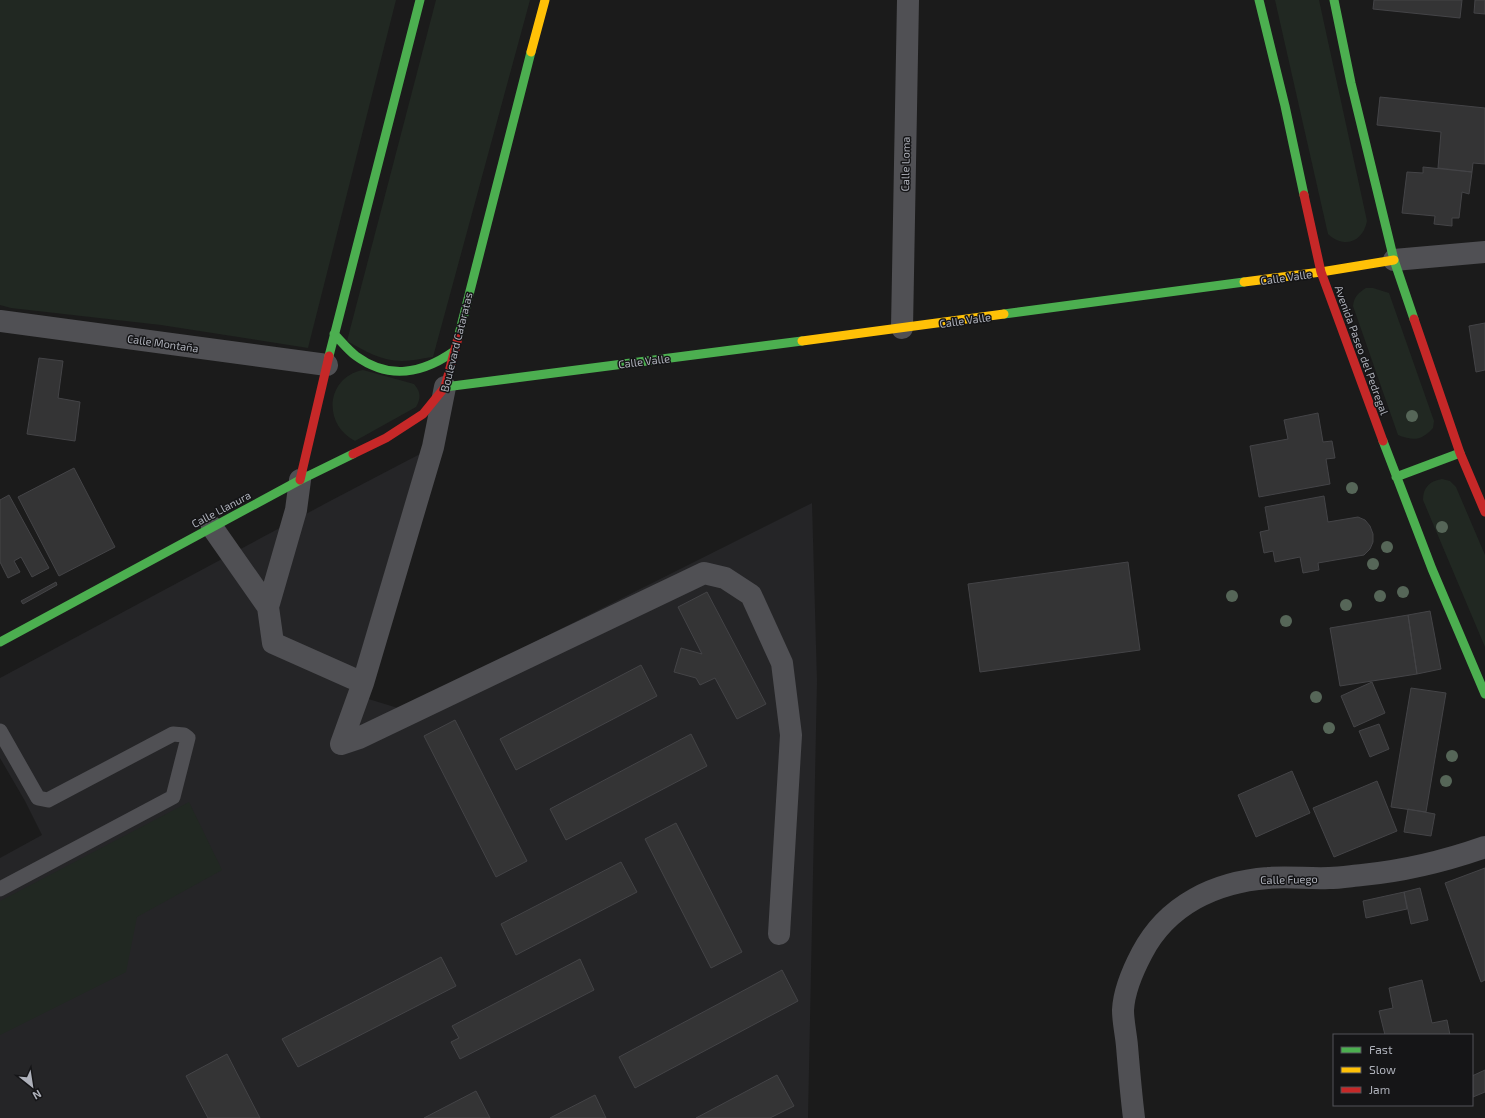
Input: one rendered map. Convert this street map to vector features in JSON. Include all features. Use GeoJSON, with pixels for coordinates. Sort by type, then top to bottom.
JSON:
{"type":"FeatureCollection","features":[{"type":"Feature","properties":{"kind":"street"},"geometry":{"type":"LineString","coordinates":[[268,607],[296,510],[300,480],[334,334],[420,0]]}},
{"type":"Feature","properties":{"kind":"street","name":"Boulevard Cataratas"},"geometry":{"type":"LineString","coordinates":[[545,0],[444,386],[433,447],[363,683],[341,744],[358,738],[704,573],[725,578],[751,595],[782,663],[790,735],[779,934]]}},
{"type":"Feature","properties":{"kind":"street","name":"Calle Loma"},"geometry":{"type":"LineString","coordinates":[[902,328],[908,0]]}},
{"type":"Feature","properties":{"kind":"street","name":"Avenida Paseo del Pedregal"},"geometry":{"type":"LineString","coordinates":[[1259,0],[1321,272],[1396,477],[1432,569],[1485,694]]}},
{"type":"Feature","properties":{"kind":"street"},"geometry":{"type":"LineString","coordinates":[[1334,0],[1351,83],[1394,260],[1460,453],[1485,512]]}},
{"type":"Feature","properties":{"kind":"street","name":"Calle Valle"},"geometry":{"type":"LineString","coordinates":[[444,386],[902,328],[1321,272],[1394,260],[1485,252]]}},
{"type":"Feature","properties":{"kind":"street","name":"Calle Montaña"},"geometry":{"type":"LineString","coordinates":[[0,321],[327,365]]}},
{"type":"Feature","properties":{"kind":"street"},"geometry":{"type":"LineString","coordinates":[[334,334],[355,356],[383,370],[398,372],[413,371],[441,361],[453,352]]}},
{"type":"Feature","properties":{"kind":"street","name":"Calle Llanura"},"geometry":{"type":"LineString","coordinates":[[0,642],[300,480],[386,438],[423,414],[444,386]]}},
{"type":"Feature","properties":{"kind":"street"},"geometry":{"type":"LineString","coordinates":[[1396,477],[1460,453]]}},
{"type":"Feature","properties":{"kind":"street"},"geometry":{"type":"LineString","coordinates":[[212,527],[268,607],[274,643],[363,683]]}},
{"type":"Feature","properties":{"kind":"street","name":"Calle Fuego"},"geometry":{"type":"LineString","coordinates":[[1134,1118],[1123,1009],[1128,984],[1136,965],[1154,933],[1177,910],[1192,900],[1209,892],[1226,885],[1248,880],[1270,877],[1329,878],[1390,871],[1456,857],[1485,847]]}},
{"type":"Feature","properties":{"kind":"lane"},"geometry":{"type":"LineString","coordinates":[[0,731],[38,798],[48,800],[173,734],[184,735],[188,738],[173,797],[0,889]]}},
{"type":"Feature","properties":{"kind":"shaded area"},"geometry":{"type":"Polygon","coordinates":[[[0,0],[396,0],[308,348],[161,325],[11,308],[0,305],[0,0]]]}},
{"type":"Feature","properties":{"kind":"shaded area"},"geometry":{"type":"Polygon","coordinates":[[[436,0],[530,0],[433,357],[410,361],[394,361],[373,355],[347,341],[436,0]]]}},
{"type":"Feature","properties":{"kind":"shaded area"},"geometry":{"type":"Polygon","coordinates":[[[1275,0],[1319,0],[1367,221],[1361,234],[1352,241],[1340,241],[1334,239],[1328,234],[1275,0]]]}},
{"type":"Feature","properties":{"kind":"shaded area"},"geometry":{"type":"Polygon","coordinates":[[[1366,288],[1373,288],[1389,293],[1434,421],[1433,428],[1421,438],[1413,439],[1398,435],[1353,306],[1354,300],[1366,288]]]}},
{"type":"Feature","properties":{"kind":"shaded area"},"geometry":{"type":"Polygon","coordinates":[[[363,370],[414,384],[419,392],[419,401],[416,407],[355,441],[344,433],[337,424],[333,413],[333,402],[336,391],[342,382],[351,374],[363,370]]]}},
{"type":"Feature","properties":{"kind":"shaded area"},"geometry":{"type":"Polygon","coordinates":[[[420,454],[349,693],[401,709],[812,503],[817,681],[808,1118],[0,1118],[0,858],[42,835],[25,801],[0,758],[0,678],[420,454]]]}},
{"type":"Feature","properties":{"kind":"shaded area"},"geometry":{"type":"Polygon","coordinates":[[[1442,479],[1450,481],[1456,487],[1485,555],[1485,647],[1423,500],[1424,492],[1428,485],[1434,481],[1442,479]]]}},
{"type":"Feature","properties":{"kind":"shaded area"},"geometry":{"type":"Polygon","coordinates":[[[189,802],[222,870],[137,917],[126,972],[0,1035],[0,901],[189,802]]]}},
{"type":"Feature","properties":{"kind":"building"},"geometry":{"type":"Polygon","coordinates":[[[1374,0],[1462,0],[1460,18],[1373,9],[1374,0]]]}},
{"type":"Feature","properties":{"kind":"building"},"geometry":{"type":"Polygon","coordinates":[[[1475,0],[1485,0],[1485,14],[1474,13],[1475,0]]]}},
{"type":"Feature","properties":{"kind":"building"},"geometry":{"type":"Polygon","coordinates":[[[1380,97],[1485,108],[1485,164],[1473,163],[1472,172],[1438,168],[1441,132],[1377,125],[1380,97]]]}},
{"type":"Feature","properties":{"kind":"building"},"geometry":{"type":"Polygon","coordinates":[[[1423,167],[1472,172],[1469,194],[1462,192],[1459,218],[1452,218],[1452,226],[1434,224],[1435,216],[1402,213],[1407,172],[1423,173],[1423,167]]]}},
{"type":"Feature","properties":{"kind":"building"},"geometry":{"type":"Polygon","coordinates":[[[1485,323],[1485,370],[1476,372],[1469,326],[1485,323]]]}},
{"type":"Feature","properties":{"kind":"building"},"geometry":{"type":"Polygon","coordinates":[[[39,358],[63,361],[58,398],[80,402],[75,441],[27,434],[39,358]]]}},
{"type":"Feature","properties":{"kind":"building"},"geometry":{"type":"Polygon","coordinates":[[[1318,413],[1323,442],[1332,441],[1335,458],[1326,459],[1330,484],[1259,497],[1250,446],[1288,439],[1284,420],[1318,413]]]}},
{"type":"Feature","properties":{"kind":"building"},"geometry":{"type":"Polygon","coordinates":[[[74,468],[115,547],[59,576],[18,497],[74,468]]]}},
{"type":"Feature","properties":{"kind":"building"},"geometry":{"type":"Polygon","coordinates":[[[9,495],[49,568],[32,577],[21,557],[14,561],[20,572],[8,578],[0,562],[0,500],[9,495]]]}},
{"type":"Feature","properties":{"kind":"building"},"geometry":{"type":"Polygon","coordinates":[[[1324,496],[1328,522],[1358,517],[1365,520],[1370,526],[1373,534],[1373,542],[1370,549],[1364,555],[1318,563],[1319,570],[1303,573],[1300,557],[1275,562],[1273,551],[1264,553],[1260,532],[1269,530],[1265,507],[1324,496]]]}},
{"type":"Feature","properties":{"kind":"building"},"geometry":{"type":"Polygon","coordinates":[[[1128,562],[1140,650],[980,672],[968,584],[1128,562]]]}},
{"type":"Feature","properties":{"kind":"building"},"geometry":{"type":"Polygon","coordinates":[[[56,582],[57,585],[23,604],[21,601],[56,582]]]}},
{"type":"Feature","properties":{"kind":"building"},"geometry":{"type":"Polygon","coordinates":[[[707,592],[766,704],[737,719],[715,678],[700,685],[696,678],[674,672],[681,648],[702,654],[678,607],[707,592]]]}},
{"type":"Feature","properties":{"kind":"building"},"geometry":{"type":"Polygon","coordinates":[[[1430,611],[1441,669],[1417,674],[1408,615],[1430,611]]]}},
{"type":"Feature","properties":{"kind":"building"},"geometry":{"type":"Polygon","coordinates":[[[1408,615],[1417,674],[1340,686],[1330,628],[1408,615]]]}},
{"type":"Feature","properties":{"kind":"building"},"geometry":{"type":"Polygon","coordinates":[[[641,665],[657,696],[516,770],[500,739],[641,665]]]}},
{"type":"Feature","properties":{"kind":"building"},"geometry":{"type":"Polygon","coordinates":[[[1372,682],[1385,713],[1354,727],[1341,696],[1372,682]]]}},
{"type":"Feature","properties":{"kind":"building"},"geometry":{"type":"Polygon","coordinates":[[[1411,688],[1446,693],[1426,812],[1391,807],[1411,688]]]}},
{"type":"Feature","properties":{"kind":"building"},"geometry":{"type":"Polygon","coordinates":[[[455,720],[527,861],[496,877],[424,736],[455,720]]]}},
{"type":"Feature","properties":{"kind":"building"},"geometry":{"type":"Polygon","coordinates":[[[1379,724],[1389,749],[1370,757],[1359,731],[1379,724]]]}},
{"type":"Feature","properties":{"kind":"building"},"geometry":{"type":"Polygon","coordinates":[[[691,734],[707,766],[566,840],[550,809],[691,734]]]}},
{"type":"Feature","properties":{"kind":"building"},"geometry":{"type":"Polygon","coordinates":[[[1292,771],[1310,813],[1256,837],[1238,795],[1292,771]]]}},
{"type":"Feature","properties":{"kind":"building"},"geometry":{"type":"Polygon","coordinates":[[[1377,781],[1397,831],[1334,857],[1313,808],[1377,781]]]}},
{"type":"Feature","properties":{"kind":"building"},"geometry":{"type":"Polygon","coordinates":[[[1408,809],[1435,814],[1431,836],[1404,832],[1408,809]]]}},
{"type":"Feature","properties":{"kind":"building"},"geometry":{"type":"Polygon","coordinates":[[[676,823],[742,952],[711,968],[645,839],[676,823]]]}},
{"type":"Feature","properties":{"kind":"building"},"geometry":{"type":"Polygon","coordinates":[[[621,862],[637,892],[516,955],[501,924],[621,862]]]}},
{"type":"Feature","properties":{"kind":"building"},"geometry":{"type":"Polygon","coordinates":[[[1485,868],[1485,980],[1481,982],[1445,883],[1485,868]]]}},
{"type":"Feature","properties":{"kind":"building"},"geometry":{"type":"Polygon","coordinates":[[[1420,888],[1428,920],[1411,924],[1404,892],[1420,888]]]}},
{"type":"Feature","properties":{"kind":"building"},"geometry":{"type":"Polygon","coordinates":[[[1404,892],[1407,909],[1366,918],[1363,901],[1404,892]]]}},
{"type":"Feature","properties":{"kind":"building"},"geometry":{"type":"Polygon","coordinates":[[[441,957],[456,986],[298,1067],[282,1039],[441,957]]]}},
{"type":"Feature","properties":{"kind":"building"},"geometry":{"type":"Polygon","coordinates":[[[580,959],[594,990],[460,1059],[451,1042],[459,1038],[452,1026],[580,959]]]}},
{"type":"Feature","properties":{"kind":"building"},"geometry":{"type":"Polygon","coordinates":[[[782,970],[798,1001],[635,1088],[619,1057],[782,970]]]}},
{"type":"Feature","properties":{"kind":"building"},"geometry":{"type":"Polygon","coordinates":[[[1422,980],[1432,1023],[1447,1020],[1450,1034],[1385,1034],[1379,1011],[1393,1008],[1389,988],[1422,980]]]}},
{"type":"Feature","properties":{"kind":"building"},"geometry":{"type":"Polygon","coordinates":[[[227,1054],[260,1118],[208,1118],[186,1076],[227,1054]]]}},
{"type":"Feature","properties":{"kind":"building"},"geometry":{"type":"Polygon","coordinates":[[[1485,1070],[1485,1092],[1473,1097],[1473,1076],[1485,1070]]]}},
{"type":"Feature","properties":{"kind":"building"},"geometry":{"type":"Polygon","coordinates":[[[777,1075],[794,1106],[770,1118],[696,1118],[777,1075]]]}},
{"type":"Feature","properties":{"kind":"building"},"geometry":{"type":"Polygon","coordinates":[[[476,1091],[490,1118],[424,1118],[476,1091]]]}},
{"type":"Feature","properties":{"kind":"building"},"geometry":{"type":"Polygon","coordinates":[[[595,1095],[606,1118],[550,1118],[595,1095]]]}},
{"type":"Feature","properties":{"kind":"traffic: fast"},"geometry":{"type":"LineString","coordinates":[[329,356],[420,0]]}},
{"type":"Feature","properties":{"kind":"traffic: fast"},"geometry":{"type":"LineString","coordinates":[[1259,0],[1285,106],[1304,195]]}},
{"type":"Feature","properties":{"kind":"traffic: fast"},"geometry":{"type":"LineString","coordinates":[[1334,0],[1351,83],[1394,260],[1414,319]]}},
{"type":"Feature","properties":{"kind":"traffic: fast"},"geometry":{"type":"LineString","coordinates":[[458,338],[531,52]]}},
{"type":"Feature","properties":{"kind":"traffic: fast"},"geometry":{"type":"LineString","coordinates":[[1004,314],[1244,282]]}},
{"type":"Feature","properties":{"kind":"traffic: fast"},"geometry":{"type":"LineString","coordinates":[[334,334],[356,356],[368,364],[381,369],[393,371],[417,369],[429,365],[453,352]]}},
{"type":"Feature","properties":{"kind":"traffic: fast"},"geometry":{"type":"LineString","coordinates":[[445,387],[802,341]]}},
{"type":"Feature","properties":{"kind":"traffic: fast"},"geometry":{"type":"LineString","coordinates":[[1383,441],[1432,569],[1485,694]]}},
{"type":"Feature","properties":{"kind":"traffic: fast"},"geometry":{"type":"LineString","coordinates":[[1396,477],[1460,453]]}},
{"type":"Feature","properties":{"kind":"traffic: fast"},"geometry":{"type":"LineString","coordinates":[[0,642],[300,480],[353,454]]}},
{"type":"Feature","properties":{"kind":"traffic: slow"},"geometry":{"type":"LineString","coordinates":[[531,52],[545,0]]}},
{"type":"Feature","properties":{"kind":"traffic: slow"},"geometry":{"type":"LineString","coordinates":[[1244,282],[1321,272],[1394,260]]}},
{"type":"Feature","properties":{"kind":"traffic: slow"},"geometry":{"type":"LineString","coordinates":[[802,341],[1004,314]]}},
{"type":"Feature","properties":{"kind":"traffic: jam"},"geometry":{"type":"LineString","coordinates":[[1304,195],[1321,272],[1383,441]]}},
{"type":"Feature","properties":{"kind":"traffic: jam"},"geometry":{"type":"LineString","coordinates":[[1414,319],[1460,453],[1485,512]]}},
{"type":"Feature","properties":{"kind":"traffic: jam"},"geometry":{"type":"LineString","coordinates":[[353,454],[386,438],[423,414],[445,387],[458,338]]}},
{"type":"Feature","properties":{"kind":"traffic: jam"},"geometry":{"type":"LineString","coordinates":[[300,480],[329,356]]}}]}
